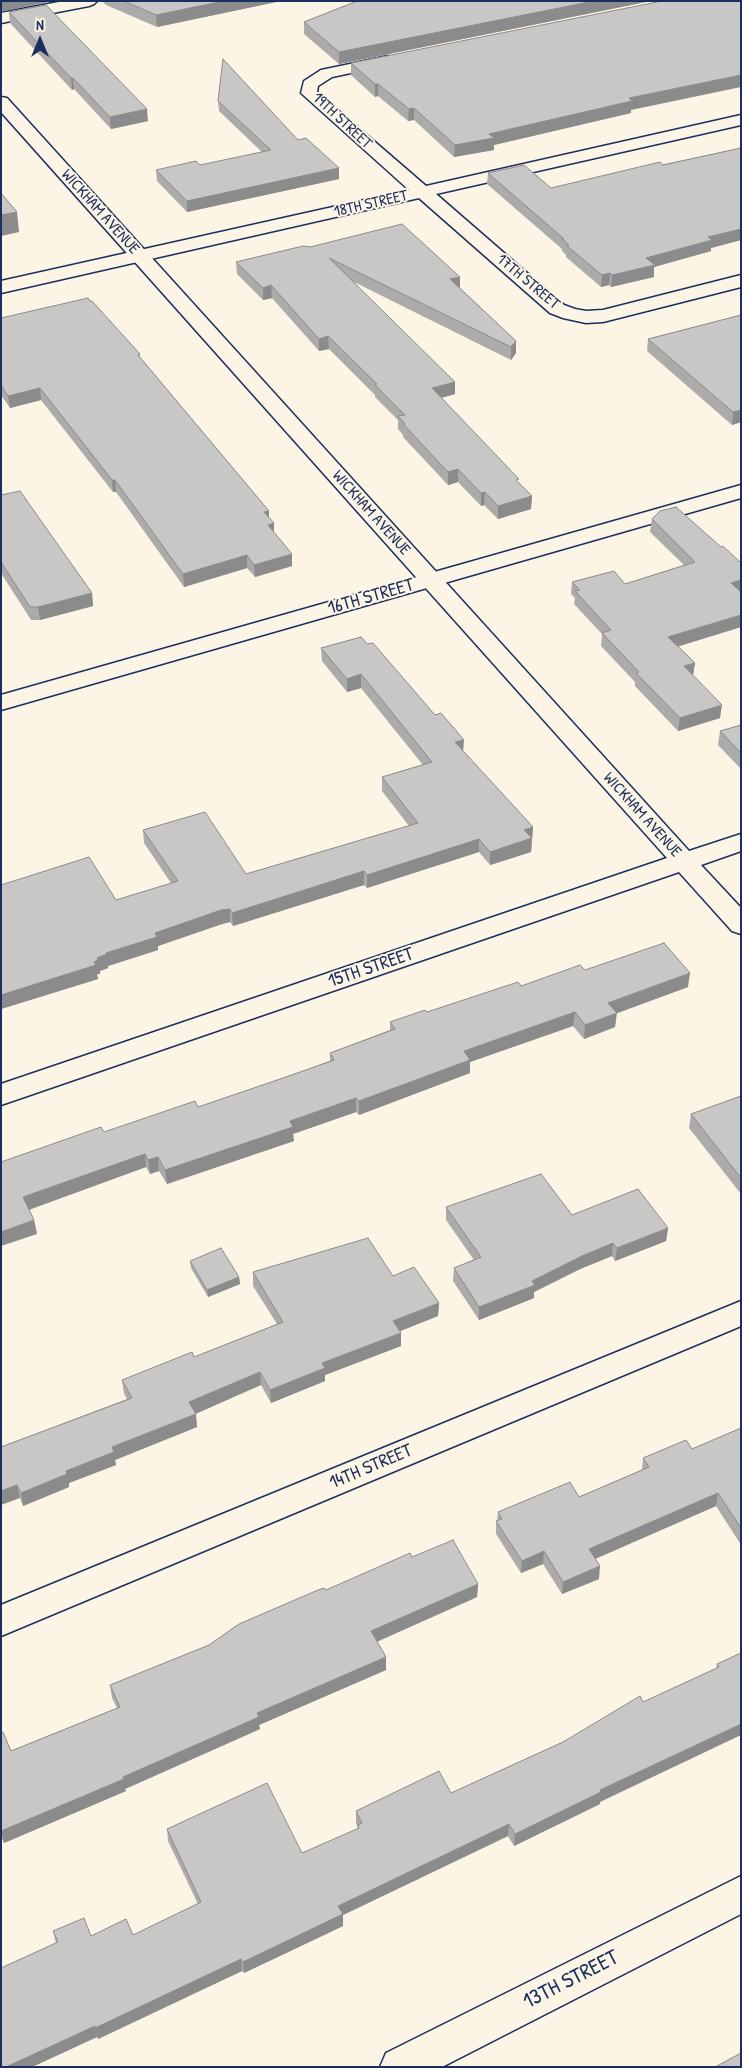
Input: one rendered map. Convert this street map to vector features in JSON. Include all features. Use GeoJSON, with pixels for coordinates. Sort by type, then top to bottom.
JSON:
{"type":"FeatureCollection","features":[{"type":"Feature","properties":{"kind":"street"},"geometry":{"type":"LineString","coordinates":[[1,18],[89,1]]}},
{"type":"Feature","properties":{"kind":"street","name":"19TH STREET"},"geometry":{"type":"LineString","coordinates":[[406,57],[327,73],[310,84],[309,93],[422,192]]}},
{"type":"Feature","properties":{"kind":"street","name":"WICKHAM AVENUE"},"geometry":{"type":"LineString","coordinates":[[1,102],[741,925]]}},
{"type":"Feature","properties":{"kind":"street","name":"18TH STREET"},"geometry":{"type":"LineString","coordinates":[[1,288],[741,120]]}},
{"type":"Feature","properties":{"kind":"street","name":"17TH STREET"},"geometry":{"type":"LineString","coordinates":[[422,192],[557,309],[570,314],[603,316],[741,281]]}},
{"type":"Feature","properties":{"kind":"street","name":"16TH STREET"},"geometry":{"type":"LineString","coordinates":[[2,701],[741,491]]}},
{"type":"Feature","properties":{"kind":"street","name":"15TH STREET"},"geometry":{"type":"LineString","coordinates":[[1,1095],[741,842]]}},
{"type":"Feature","properties":{"kind":"street","name":"14TH STREET"},"geometry":{"type":"LineString","coordinates":[[1,1620],[741,1314]]}},
{"type":"Feature","properties":{"kind":"street","name":"13TH STREET"},"geometry":{"type":"LineString","coordinates":[[400,2067],[741,1894]]}},
{"type":"Feature","properties":{"kind":"building"},"geometry":{"type":"Polygon","coordinates":[[[124,1],[224,1],[156,15],[124,1]]]}},
{"type":"Feature","properties":{"kind":"building"},"geometry":{"type":"Polygon","coordinates":[[[357,1],[594,1],[339,52],[304,22],[357,1]]]}},
{"type":"Feature","properties":{"kind":"building"},"geometry":{"type":"Polygon","coordinates":[[[662,1],[741,1],[741,75],[629,98],[632,101],[489,134],[494,138],[455,145],[414,108],[409,109],[378,84],[375,84],[351,63],[662,1]]]}},
{"type":"Feature","properties":{"kind":"building"},"geometry":{"type":"Polygon","coordinates":[[[46,5],[147,109],[110,117],[9,12],[46,5]]]}},
{"type":"Feature","properties":{"kind":"building"},"geometry":{"type":"Polygon","coordinates":[[[223,59],[298,140],[306,138],[339,168],[187,201],[156,170],[196,161],[200,165],[271,150],[218,101],[223,59]]]}},
{"type":"Feature","properties":{"kind":"building"},"geometry":{"type":"Polygon","coordinates":[[[741,148],[741,229],[708,237],[712,240],[646,258],[655,265],[612,275],[610,273],[602,275],[567,246],[569,245],[562,239],[564,239],[488,173],[524,165],[551,188],[660,162],[663,165],[741,148]]]}},
{"type":"Feature","properties":{"kind":"building"},"geometry":{"type":"Polygon","coordinates":[[[1,193],[17,212],[1,215],[1,193]]]}},
{"type":"Feature","properties":{"kind":"building"},"geometry":{"type":"Polygon","coordinates":[[[402,224],[460,277],[450,279],[516,341],[511,347],[329,258],[455,382],[432,388],[519,479],[516,480],[532,496],[498,506],[485,492],[481,493],[458,469],[448,472],[404,425],[398,416],[405,415],[375,385],[377,384],[328,336],[319,339],[271,285],[263,288],[236,262],[303,246],[310,247],[402,224]]]}},
{"type":"Feature","properties":{"kind":"building"},"geometry":{"type":"Polygon","coordinates":[[[88,298],[140,354],[138,355],[269,511],[264,512],[274,523],[268,525],[292,554],[254,565],[247,555],[183,574],[115,480],[112,480],[40,388],[8,396],[1,385],[1,318],[88,298]]]}},
{"type":"Feature","properties":{"kind":"building"},"geometry":{"type":"Polygon","coordinates":[[[741,315],[741,410],[733,412],[648,339],[741,315]]]}},
{"type":"Feature","properties":{"kind":"building"},"geometry":{"type":"Polygon","coordinates":[[[20,491],[92,593],[38,607],[30,607],[1,562],[1,495],[20,491]]]}},
{"type":"Feature","properties":{"kind":"building"},"geometry":{"type":"Polygon","coordinates":[[[676,507],[741,563],[741,580],[731,583],[741,592],[741,615],[668,637],[695,663],[684,666],[722,705],[680,718],[636,673],[639,672],[602,633],[611,630],[575,591],[580,590],[572,582],[614,571],[625,584],[695,562],[652,519],[660,511],[676,507]]]}},
{"type":"Feature","properties":{"kind":"building"},"geometry":{"type":"Polygon","coordinates":[[[361,637],[367,644],[373,643],[435,715],[441,713],[464,740],[455,742],[533,827],[524,830],[532,838],[490,852],[479,839],[367,875],[364,871],[232,913],[230,909],[221,910],[155,933],[157,937],[106,953],[97,958],[98,960],[94,962],[96,965],[1,995],[1,885],[89,857],[116,900],[178,881],[143,830],[205,812],[246,874],[418,823],[382,777],[432,762],[361,674],[347,679],[321,648],[361,637]]]}},
{"type":"Feature","properties":{"kind":"building"},"geometry":{"type":"Polygon","coordinates":[[[741,725],[741,753],[720,731],[741,725]]]}},
{"type":"Feature","properties":{"kind":"building"},"geometry":{"type":"Polygon","coordinates":[[[664,943],[690,973],[608,1003],[617,1013],[585,1025],[575,1012],[464,1051],[470,1060],[359,1101],[356,1098],[290,1121],[293,1127],[165,1170],[158,1157],[148,1160],[145,1154],[23,1197],[34,1220],[1,1232],[1,1162],[101,1127],[104,1132],[195,1101],[198,1107],[334,1060],[330,1053],[395,1029],[390,1022],[425,1010],[427,1012],[518,982],[521,986],[580,965],[585,970],[664,943]]]}},
{"type":"Feature","properties":{"kind":"building"},"geometry":{"type":"Polygon","coordinates":[[[741,1096],[741,1178],[691,1114],[741,1096]]]}},
{"type":"Feature","properties":{"kind":"building"},"geometry":{"type":"Polygon","coordinates":[[[541,1174],[572,1215],[638,1189],[668,1228],[617,1248],[613,1243],[532,1281],[535,1285],[479,1307],[454,1268],[481,1257],[446,1207],[541,1174]]]}},
{"type":"Feature","properties":{"kind":"building"},"geometry":{"type":"Polygon","coordinates":[[[368,1238],[393,1276],[414,1267],[439,1303],[393,1321],[401,1333],[322,1363],[325,1368],[270,1390],[260,1372],[189,1402],[196,1414],[112,1447],[114,1452],[66,1471],[67,1474],[21,1493],[17,1485],[1,1491],[1,1447],[132,1398],[122,1380],[192,1352],[194,1357],[283,1322],[253,1272],[368,1238]]]}},
{"type":"Feature","properties":{"kind":"building"},"geometry":{"type":"Polygon","coordinates":[[[221,1248],[239,1277],[207,1290],[190,1261],[221,1248]]]}},
{"type":"Feature","properties":{"kind":"building"},"geometry":{"type":"Polygon","coordinates":[[[741,1428],[741,1528],[718,1493],[589,1549],[600,1566],[563,1582],[544,1551],[522,1561],[496,1521],[502,1519],[498,1512],[570,1482],[579,1497],[649,1467],[643,1458],[686,1440],[692,1449],[741,1428]]]}},
{"type":"Feature","properties":{"kind":"building"},"geometry":{"type":"Polygon","coordinates":[[[453,1540],[478,1584],[371,1631],[386,1657],[257,1713],[259,1717],[123,1777],[124,1779],[1,1831],[1,1732],[3,1732],[11,1751],[120,1707],[110,1685],[209,1645],[239,1624],[318,1590],[324,1588],[326,1590],[410,1553],[412,1557],[453,1540]]]}},
{"type":"Feature","properties":{"kind":"building"},"geometry":{"type":"Polygon","coordinates":[[[741,1653],[741,1724],[600,1790],[601,1792],[515,1834],[509,1824],[338,1906],[343,1914],[243,1962],[241,1959],[95,2028],[95,2026],[6,2067],[1,2067],[1,1968],[58,1942],[53,1931],[84,1918],[91,1936],[126,1919],[133,1935],[201,1902],[167,1829],[267,1783],[302,1853],[359,1828],[358,1825],[362,1823],[356,1811],[439,1771],[451,1793],[563,1742],[640,1696],[643,1702],[719,1667],[717,1664],[741,1653]]]}},
{"type":"Feature","properties":{"kind":"building"},"geometry":{"type":"Polygon","coordinates":[[[741,2053],[741,2067],[715,2067],[741,2053]]]}}]}
